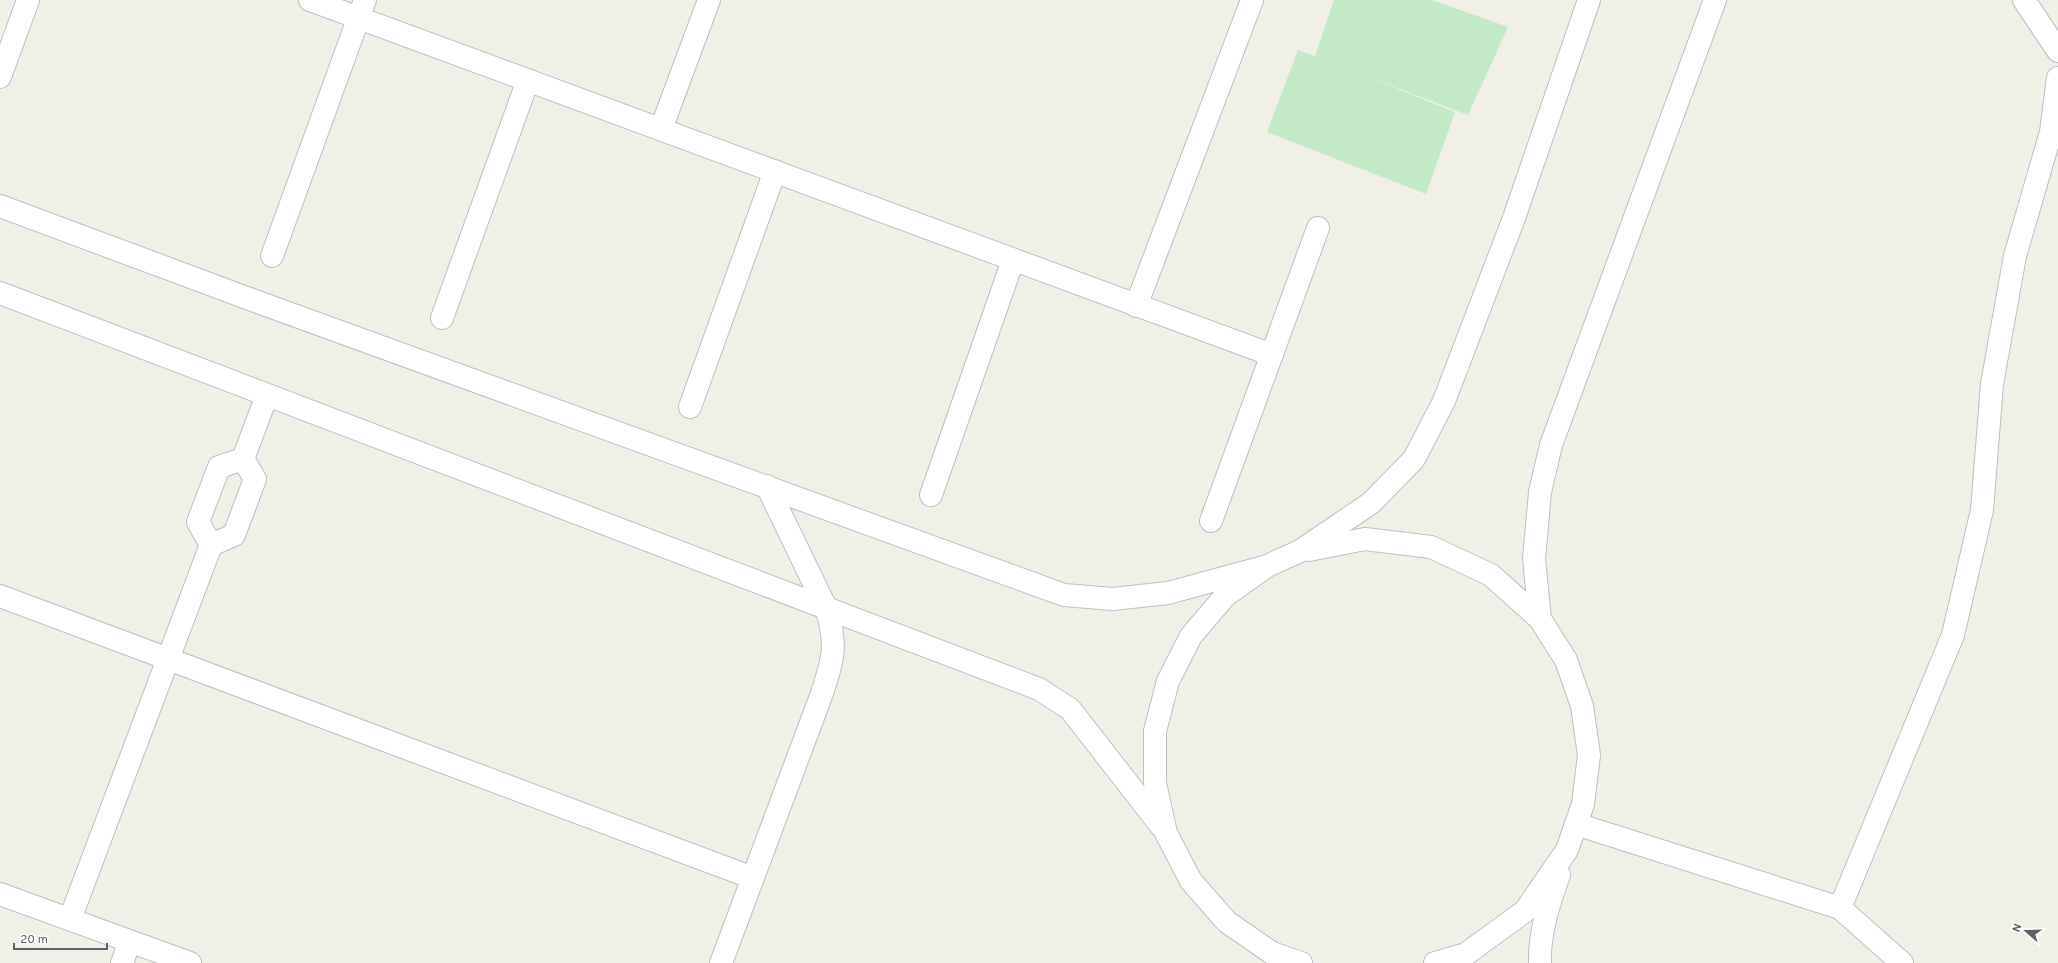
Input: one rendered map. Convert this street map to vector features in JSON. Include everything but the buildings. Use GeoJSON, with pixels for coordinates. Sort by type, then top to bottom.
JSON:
{"type":"FeatureCollection","features":[{"type":"Feature","properties":{"kind":"street"},"geometry":{"type":"LineString","coordinates":[[0,77],[28,0]]}},
{"type":"Feature","properties":{"kind":"street"},"geometry":{"type":"LineString","coordinates":[[310,0],[362,8],[528,80],[1272,355]]}},
{"type":"Feature","properties":{"kind":"street"},"geometry":{"type":"LineString","coordinates":[[661,130],[709,0]]}},
{"type":"Feature","properties":{"kind":"street"},"geometry":{"type":"LineString","coordinates":[[1136,306],[1252,0]]}},
{"type":"Feature","properties":{"kind":"street"},"geometry":{"type":"LineString","coordinates":[[0,206],[255,301],[1064,595],[1113,599],[1168,593],[1267,566],[1300,551],[1371,503],[1414,459],[1444,401],[1509,233],[1589,0]]}},
{"type":"Feature","properties":{"kind":"street"},"geometry":{"type":"LineString","coordinates":[[1540,619],[1534,559],[1540,492],[1551,445],[1715,0]]}},
{"type":"Feature","properties":{"kind":"street"},"geometry":{"type":"LineString","coordinates":[[2024,0],[2058,51]]}},
{"type":"Feature","properties":{"kind":"street"},"geometry":{"type":"LineString","coordinates":[[272,256],[362,8]]}},
{"type":"Feature","properties":{"kind":"street"},"geometry":{"type":"LineString","coordinates":[[1840,908],[1952,635],[1982,510],[1992,384],[2015,256],[2051,132],[2058,78]]}},
{"type":"Feature","properties":{"kind":"street"},"geometry":{"type":"LineString","coordinates":[[442,318],[528,80]]}},
{"type":"Feature","properties":{"kind":"street"},"geometry":{"type":"LineString","coordinates":[[690,408],[775,171]]}},
{"type":"Feature","properties":{"kind":"street"},"geometry":{"type":"LineString","coordinates":[[1211,521],[1318,228]]}},
{"type":"Feature","properties":{"kind":"street"},"geometry":{"type":"LineString","coordinates":[[931,495],[1013,260]]}},
{"type":"Feature","properties":{"kind":"street"},"geometry":{"type":"LineString","coordinates":[[0,293],[1039,689],[1070,709],[1166,833],[1192,881],[1227,922],[1272,952],[1301,963]]}},
{"type":"Feature","properties":{"kind":"street"},"geometry":{"type":"LineString","coordinates":[[243,459],[267,395]]}},
{"type":"Feature","properties":{"kind":"street"},"geometry":{"type":"LineString","coordinates":[[211,545],[198,522],[216,473],[219,467],[243,459]]}},
{"type":"Feature","properties":{"kind":"street"},"geometry":{"type":"LineString","coordinates":[[70,919],[211,545],[234,535],[255,479],[243,459]]}},
{"type":"Feature","properties":{"kind":"street"},"geometry":{"type":"LineString","coordinates":[[721,963],[821,696],[832,661],[833,630],[826,608],[767,486]]}},
{"type":"Feature","properties":{"kind":"street"},"geometry":{"type":"LineString","coordinates":[[1300,551],[1365,539],[1431,548],[1491,575],[1540,619],[1566,660],[1582,706],[1589,755],[1583,804],[1551,898],[1539,944],[1540,963]]}},
{"type":"Feature","properties":{"kind":"street"},"geometry":{"type":"LineString","coordinates":[[1166,833],[1155,783],[1155,731],[1168,681],[1191,636],[1225,596],[1267,566]]}},
{"type":"Feature","properties":{"kind":"street"},"geometry":{"type":"LineString","coordinates":[[0,596],[753,878]]}},
{"type":"Feature","properties":{"kind":"street"},"geometry":{"type":"LineString","coordinates":[[1576,824],[1840,908],[1902,963]]}},
{"type":"Feature","properties":{"kind":"street"},"geometry":{"type":"LineString","coordinates":[[1434,963],[1466,954],[1525,911],[1568,850]]}},
{"type":"Feature","properties":{"kind":"street"},"geometry":{"type":"LineString","coordinates":[[0,894],[190,963]]}},
{"type":"Feature","properties":{"kind":"street"},"geometry":{"type":"LineString","coordinates":[[122,963],[130,941]]}},
{"type":"Feature","properties":{"kind":"green space"},"geometry":{"type":"Polygon","coordinates":[[[1334,0],[1432,0],[1508,27],[1468,115],[1363,75],[1455,112],[1426,194],[1267,132],[1298,50],[1315,56],[1334,0]]]}}]}
